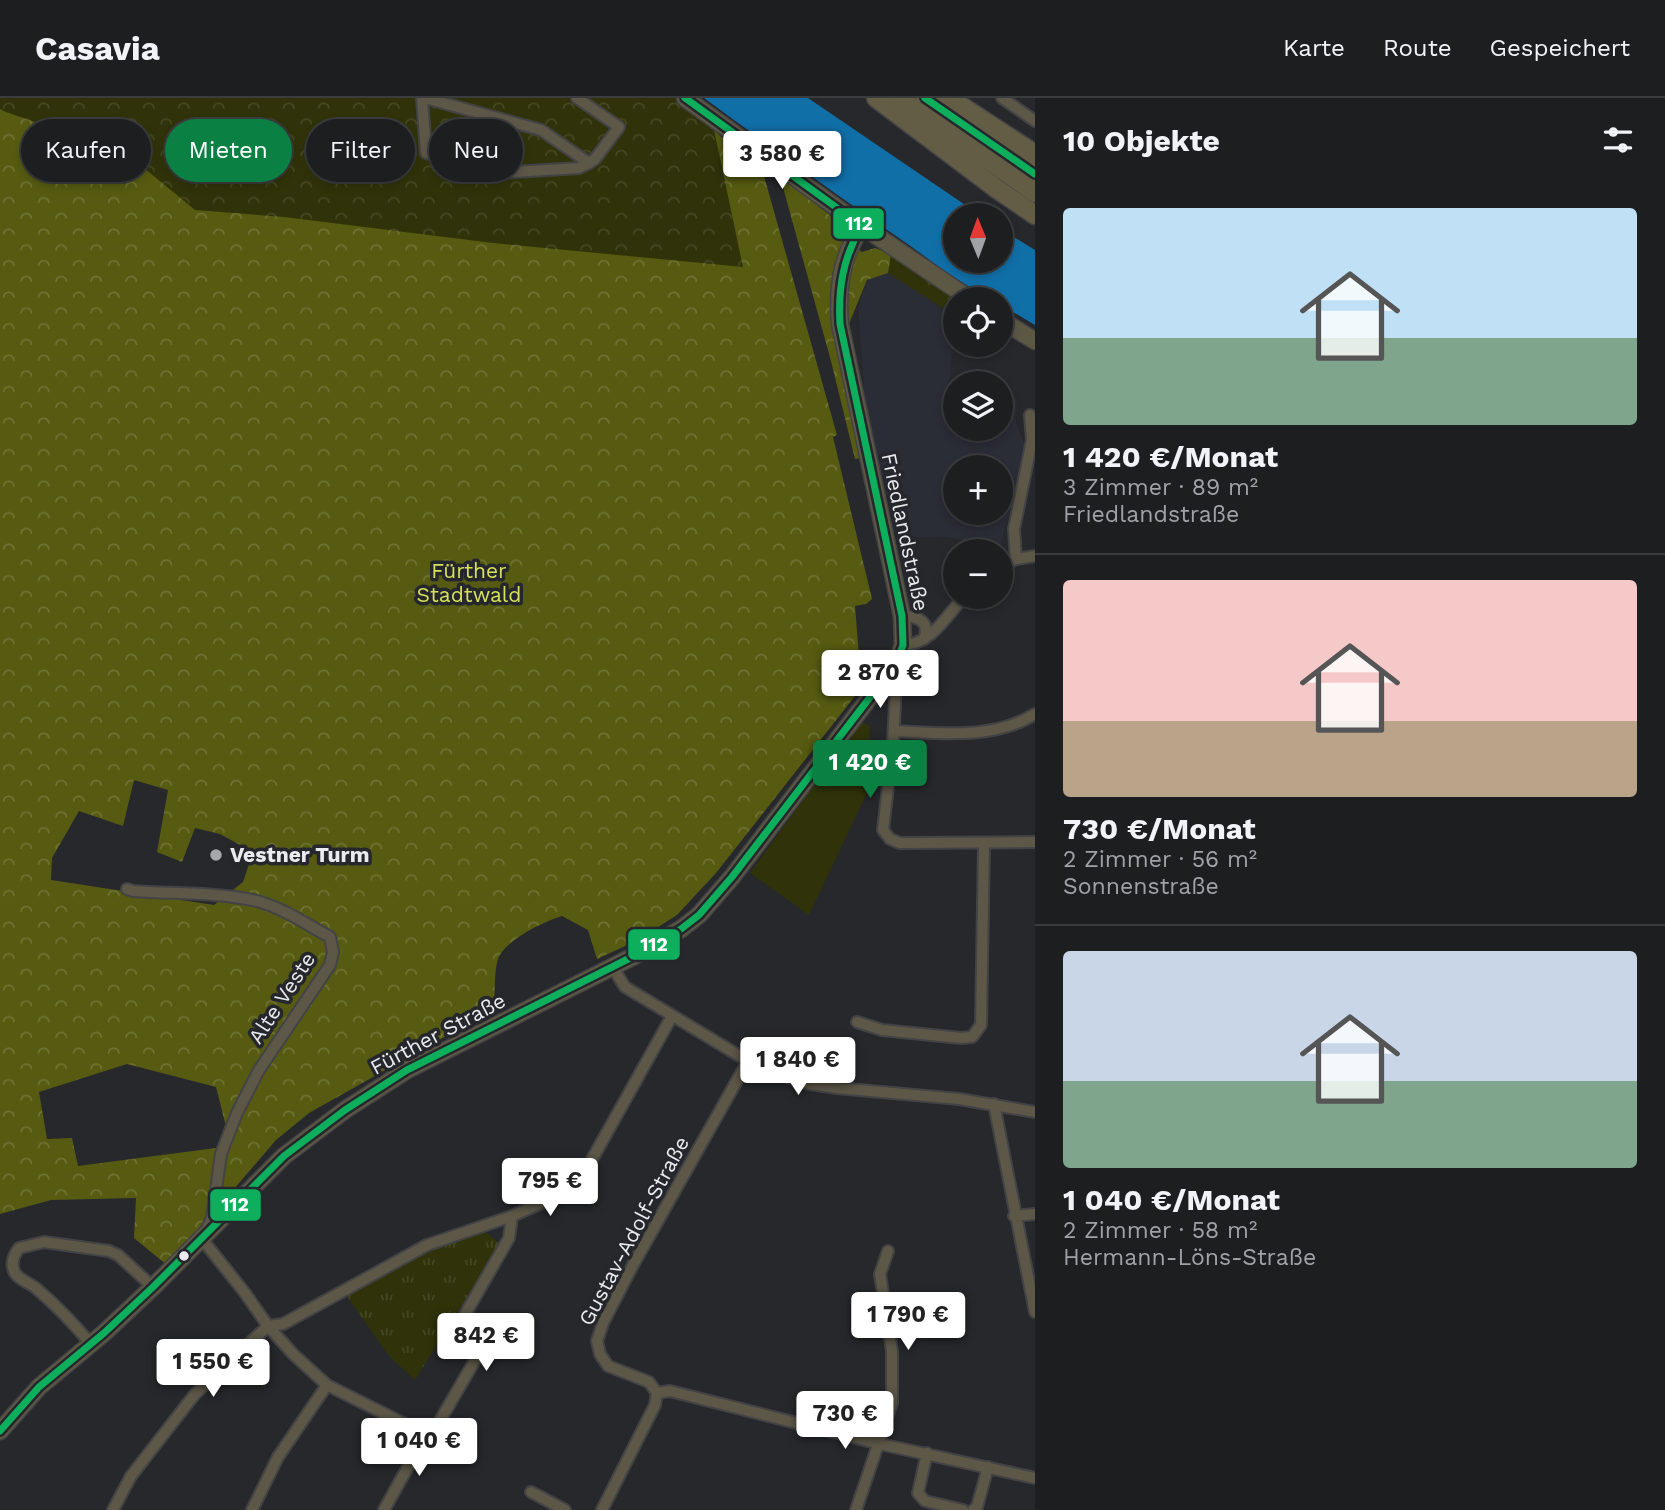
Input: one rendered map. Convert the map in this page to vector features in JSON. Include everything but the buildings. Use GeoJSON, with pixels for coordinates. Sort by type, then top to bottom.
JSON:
{"type":"FeatureCollection","features":[{"type":"Feature","properties":{"kind":"highway"},"geometry":{"type":"LineString","coordinates":[[876,98],[996,189],[1035,215]]}},
{"type":"Feature","properties":{"kind":"highway"},"geometry":{"type":"LineString","coordinates":[[899,98],[1035,193]]}},
{"type":"Feature","properties":{"kind":"highway"},"geometry":{"type":"LineString","coordinates":[[925,98],[1035,174]]}},
{"type":"Feature","properties":{"kind":"highway"},"geometry":{"type":"LineString","coordinates":[[949,98],[1035,154]]}},
{"type":"Feature","properties":{"kind":"main road"},"geometry":{"type":"LineString","coordinates":[[685,98],[862,226],[952,287]]}},
{"type":"Feature","properties":{"kind":"main road","name":"Friedlandstraße"},"geometry":{"type":"LineString","coordinates":[[862,226],[847,253],[839,280],[840,324],[902,616],[903,645],[897,662]]}},
{"type":"Feature","properties":{"kind":"main road"},"geometry":{"type":"LineString","coordinates":[[1013,327],[1035,341]]}},
{"type":"Feature","properties":{"kind":"main road","name":"Fürther Straße"},"geometry":{"type":"LineString","coordinates":[[0,1431],[39,1387],[153,1287],[284,1156],[345,1110],[407,1070],[612,968],[681,929],[699,915],[732,877],[897,662]]}},
{"type":"Feature","properties":{"kind":"street"},"geometry":{"type":"LineString","coordinates":[[578,98],[619,127],[596,159],[589,163],[579,168],[495,173],[426,153],[423,98],[541,130],[589,163]]}},
{"type":"Feature","properties":{"kind":"street"},"geometry":{"type":"LineString","coordinates":[[1002,98],[1035,121]]}},
{"type":"Feature","properties":{"kind":"street"},"geometry":{"type":"LineString","coordinates":[[1016,559],[1014,529],[1032,440],[1030,415]]}},
{"type":"Feature","properties":{"kind":"street"},"geometry":{"type":"LineString","coordinates":[[1013,560],[1035,556]]}},
{"type":"Feature","properties":{"kind":"street"},"geometry":{"type":"LineString","coordinates":[[903,645],[913,645],[924,639],[952,609]]}},
{"type":"Feature","properties":{"kind":"street"},"geometry":{"type":"LineString","coordinates":[[902,616],[931,621],[947,614]]}},
{"type":"Feature","properties":{"kind":"street"},"geometry":{"type":"LineString","coordinates":[[922,620],[927,629],[924,639]]}},
{"type":"Feature","properties":{"kind":"street","name":"Friedlandstraße"},"geometry":{"type":"LineString","coordinates":[[897,662],[894,731],[883,830],[890,839],[900,844],[984,844]]}},
{"type":"Feature","properties":{"kind":"street"},"geometry":{"type":"LineString","coordinates":[[894,731],[955,734],[1021,723],[1035,715]]}},
{"type":"Feature","properties":{"kind":"street"},"geometry":{"type":"LineString","coordinates":[[857,1022],[882,1030],[972,1037],[981,1025],[984,844],[1035,842]]}},
{"type":"Feature","properties":{"kind":"street","name":"Alte Veste"},"geometry":{"type":"LineString","coordinates":[[127,889],[258,902],[286,912],[330,937],[333,952],[330,965],[259,1070],[237,1113],[221,1154],[212,1218],[202,1238]]}},
{"type":"Feature","properties":{"kind":"street"},"geometry":{"type":"LineString","coordinates":[[612,968],[625,986],[748,1061],[778,1074],[810,1084],[994,1104],[1035,1112]]}},
{"type":"Feature","properties":{"kind":"street"},"geometry":{"type":"LineString","coordinates":[[113,1510],[131,1476],[195,1394],[268,1326],[283,1324],[428,1245],[512,1216],[564,1193],[578,1180],[597,1152],[672,1016]]}},
{"type":"Feature","properties":{"kind":"street","name":"Gustav-Adolf-Straße"},"geometry":{"type":"LineString","coordinates":[[657,1393],[649,1382],[608,1366],[600,1354],[597,1341],[603,1323],[633,1265],[748,1061]]}},
{"type":"Feature","properties":{"kind":"street"},"geometry":{"type":"LineString","coordinates":[[994,1104],[1014,1216],[1030,1264],[1035,1312]]}},
{"type":"Feature","properties":{"kind":"street"},"geometry":{"type":"LineString","coordinates":[[1014,1216],[1035,1214]]}},
{"type":"Feature","properties":{"kind":"street"},"geometry":{"type":"LineString","coordinates":[[419,1437],[431,1436],[481,1350],[459,1325],[509,1238],[512,1216]]}},
{"type":"Feature","properties":{"kind":"street"},"geometry":{"type":"LineString","coordinates":[[202,1238],[268,1326],[293,1354],[327,1385],[413,1428],[419,1437],[419,1447],[384,1510]]}},
{"type":"Feature","properties":{"kind":"street"},"geometry":{"type":"LineString","coordinates":[[91,1344],[69,1317],[38,1290],[18,1277],[14,1271],[13,1259],[19,1248],[44,1242],[109,1251],[125,1261],[153,1287]]}},
{"type":"Feature","properties":{"kind":"street"},"geometry":{"type":"LineString","coordinates":[[856,1510],[892,1403],[892,1351],[880,1274],[888,1251]]}},
{"type":"Feature","properties":{"kind":"street"},"geometry":{"type":"LineString","coordinates":[[252,1510],[278,1457],[327,1385]]}},
{"type":"Feature","properties":{"kind":"street"},"geometry":{"type":"LineString","coordinates":[[602,1510],[655,1405],[657,1393],[670,1391],[880,1444],[1035,1478]]}},
{"type":"Feature","properties":{"kind":"street"},"geometry":{"type":"LineString","coordinates":[[928,1453],[918,1493],[920,1497],[925,1501],[963,1510]]}},
{"type":"Feature","properties":{"kind":"street"},"geometry":{"type":"LineString","coordinates":[[974,1510],[988,1466]]}},
{"type":"Feature","properties":{"kind":"street"},"geometry":{"type":"LineString","coordinates":[[531,1492],[565,1510]]}},
{"type":"Feature","properties":{"kind":"shaded area"},"geometry":{"type":"Polygon","coordinates":[[[888,273],[943,309],[943,357],[951,357],[950,371],[943,371],[943,441],[1013,441],[1013,398],[1017,398],[1016,423],[1025,445],[1023,470],[1013,503],[1013,455],[943,455],[943,525],[1007,525],[1002,539],[896,538],[865,403],[858,306],[868,280],[888,273]]]}},
{"type":"Feature","properties":{"kind":"green space"},"geometry":{"type":"Polygon","coordinates":[[[0,98],[676,98],[713,125],[743,267],[493,243],[284,217],[195,210],[151,174],[151,119],[26,119],[0,109],[0,98]]]}},
{"type":"Feature","properties":{"kind":"green space","name":"Fürther Stadtwald"},"geometry":{"type":"Polygon","coordinates":[[[0,104],[707,124],[764,176],[837,435],[833,437],[872,599],[866,604],[855,606],[860,669],[870,677],[716,873],[677,915],[636,941],[597,959],[588,930],[562,916],[535,927],[516,939],[498,959],[494,1009],[309,1113],[276,1140],[168,1266],[134,1238],[136,1198],[51,1200],[0,1214],[0,104]],[[134,780],[123,826],[79,811],[52,858],[51,880],[214,905],[243,882],[253,852],[220,834],[195,828],[182,862],[157,852],[168,790],[134,780]],[[127,1064],[39,1092],[47,1139],[72,1138],[78,1166],[231,1146],[216,1087],[127,1064]]]}},
{"type":"Feature","properties":{"kind":"green space"},"geometry":{"type":"Polygon","coordinates":[[[783,179],[831,216],[835,232],[862,252],[875,248],[891,254],[888,273],[867,280],[839,348],[862,458],[855,459],[783,179]]]}},
{"type":"Feature","properties":{"kind":"green space"},"geometry":{"type":"Polygon","coordinates":[[[891,254],[943,288],[943,308],[888,273],[891,254]]]}},
{"type":"Feature","properties":{"kind":"green space"},"geometry":{"type":"Polygon","coordinates":[[[861,721],[870,726],[866,795],[809,915],[750,873],[861,721]]]}},
{"type":"Feature","properties":{"kind":"green space"},"geometry":{"type":"Polygon","coordinates":[[[483,1230],[500,1244],[415,1380],[389,1356],[346,1295],[395,1266],[483,1230]]]}},
{"type":"Feature","properties":{"kind":"water"},"geometry":{"type":"Polygon","coordinates":[[[704,98],[808,98],[962,203],[943,203],[943,269],[941,268],[704,98]]]}},
{"type":"Feature","properties":{"kind":"water"},"geometry":{"type":"Polygon","coordinates":[[[1013,236],[1035,250],[1035,325],[1013,312],[1013,287],[967,286],[948,273],[1013,273],[1013,236]]]}},
{"type":"Feature","properties":{"kind":"transit line","name":"112"},"geometry":{"type":"LineString","coordinates":[[685,98],[862,226]]}},
{"type":"Feature","properties":{"kind":"transit line","name":"112"},"geometry":{"type":"LineString","coordinates":[[925,98],[1035,174]]}},
{"type":"Feature","properties":{"kind":"transit line","name":"112"},"geometry":{"type":"LineString","coordinates":[[0,1431],[39,1387],[104,1333],[153,1287],[284,1156],[345,1110],[407,1070],[638,954],[699,915],[732,877],[897,662],[903,645],[902,616],[840,324],[843,273],[850,249],[862,226]]}},
{"type":"Feature","properties":{"kind":"place","name":"Vestner Turm"},"geometry":{"type":"Point","coordinates":[216,855]}}]}
